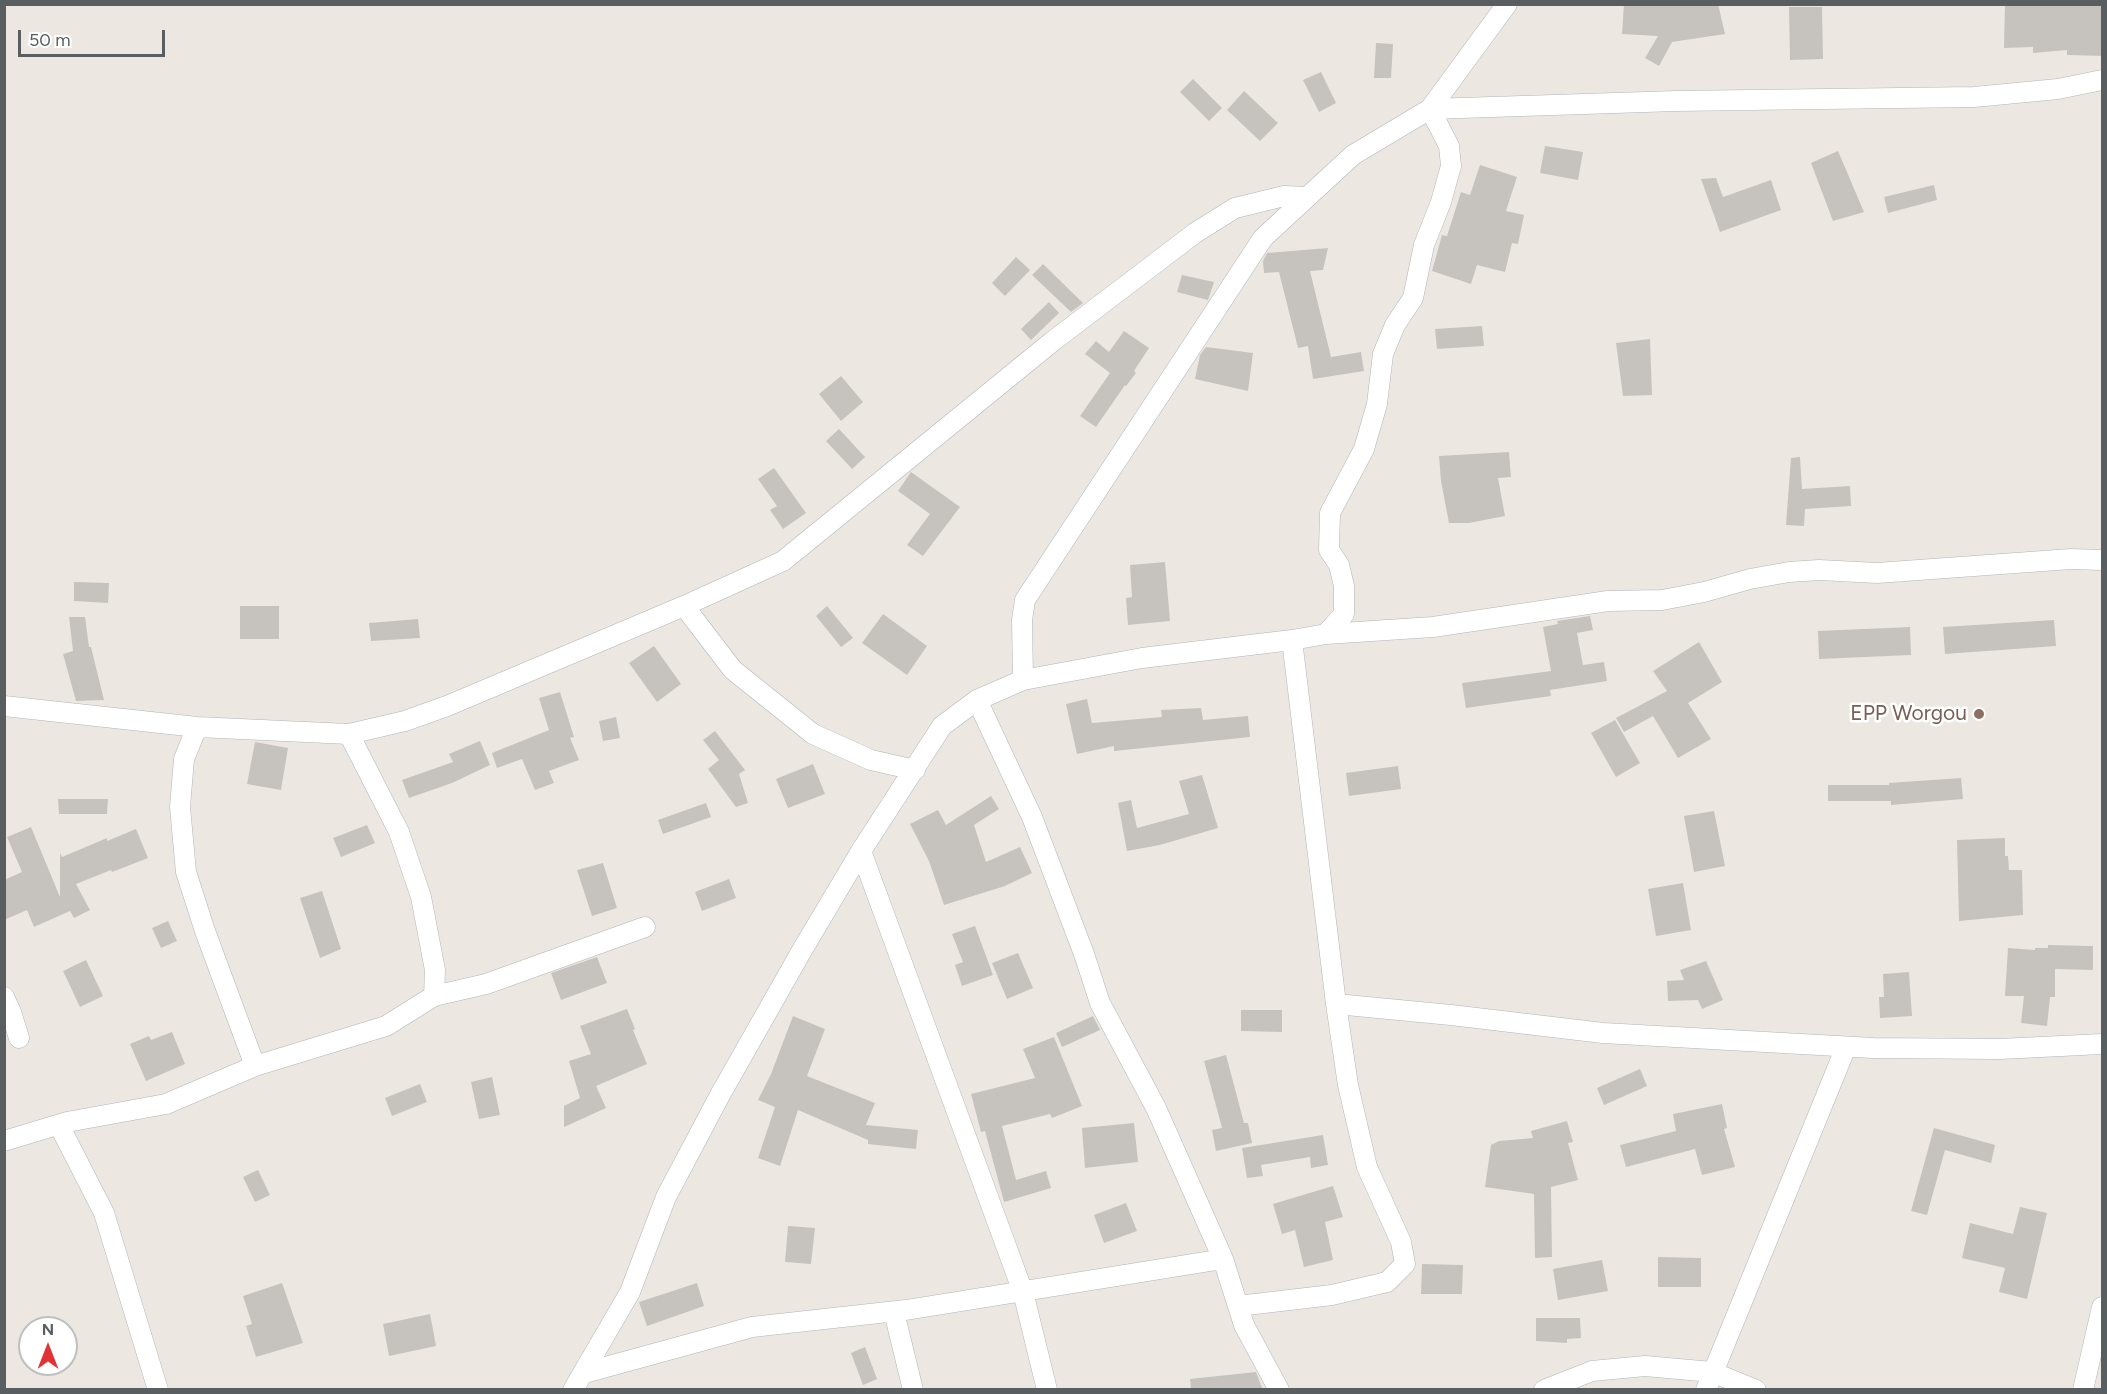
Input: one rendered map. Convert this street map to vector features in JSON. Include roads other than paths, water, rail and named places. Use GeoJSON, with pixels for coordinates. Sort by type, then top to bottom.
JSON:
{"type":"FeatureCollection","features":[{"type":"Feature","properties":{"kind":"street"},"geometry":{"type":"LineString","coordinates":[[1023,680],[1022,620],[1025,600],[1263,238],[1353,155],[1430,109],[1507,4]]}},
{"type":"Feature","properties":{"kind":"street"},"geometry":{"type":"LineString","coordinates":[[1430,109],[1676,101],[1974,97],[2058,89],[2103,81]]}},
{"type":"Feature","properties":{"kind":"street"},"geometry":{"type":"LineString","coordinates":[[1326,634],[1344,614],[1344,586],[1339,565],[1329,550],[1330,513],[1364,449],[1377,404],[1383,354],[1395,326],[1413,298],[1424,245],[1441,202],[1451,166],[1449,146],[1430,109]]}},
{"type":"Feature","properties":{"kind":"street"},"geometry":{"type":"LineString","coordinates":[[4,706],[196,727],[349,734],[405,721],[447,706],[684,606],[783,561],[1053,341],[1195,233],[1235,208],[1284,196],[1306,197]]}},
{"type":"Feature","properties":{"kind":"street"},"geometry":{"type":"LineString","coordinates":[[573,1389],[630,1292],[666,1197],[801,952],[861,851],[942,726],[976,700],[1023,680],[1142,658],[1326,634],[1433,627],[1608,602],[1662,600],[1789,572],[1819,570],[1877,573],[2071,559],[2103,560]]}},
{"type":"Feature","properties":{"kind":"street"},"geometry":{"type":"LineString","coordinates":[[684,606],[733,670],[813,734],[871,760],[915,770]]}},
{"type":"Feature","properties":{"kind":"street"},"geometry":{"type":"LineString","coordinates":[[1239,1306],[1332,1295],[1387,1282],[1405,1264],[1401,1242],[1367,1167],[1348,1085],[1292,640]]}},
{"type":"Feature","properties":{"kind":"street"},"geometry":{"type":"LineString","coordinates":[[976,700],[1032,817],[1100,1003],[1156,1108],[1223,1259],[1244,1324],[1283,1388]]}},
{"type":"Feature","properties":{"kind":"street"},"geometry":{"type":"LineString","coordinates":[[196,727],[184,759],[180,807],[186,872],[205,931],[255,1066]]}},
{"type":"Feature","properties":{"kind":"street"},"geometry":{"type":"LineString","coordinates":[[349,734],[399,832],[421,897],[435,970],[434,996]]}},
{"type":"Feature","properties":{"kind":"street"},"geometry":{"type":"LineString","coordinates":[[861,851],[1023,1292],[1047,1389]]}},
{"type":"Feature","properties":{"kind":"street"},"geometry":{"type":"LineString","coordinates":[[4,1141],[59,1125],[166,1104],[255,1066],[386,1026],[434,996],[486,984],[645,927]]}},
{"type":"Feature","properties":{"kind":"street"},"geometry":{"type":"LineString","coordinates":[[4,997],[19,1038]]}},
{"type":"Feature","properties":{"kind":"street"},"geometry":{"type":"LineString","coordinates":[[1336,1004],[1603,1033],[1846,1047],[2000,1049],[2103,1044]]}},
{"type":"Feature","properties":{"kind":"street"},"geometry":{"type":"LineString","coordinates":[[1709,1381],[1846,1047]]}},
{"type":"Feature","properties":{"kind":"street"},"geometry":{"type":"LineString","coordinates":[[59,1125],[104,1213],[158,1389]]}},
{"type":"Feature","properties":{"kind":"street"},"geometry":{"type":"LineString","coordinates":[[584,1373],[752,1327],[894,1312],[1223,1259]]}},
{"type":"Feature","properties":{"kind":"street"},"geometry":{"type":"LineString","coordinates":[[2083,1389],[2103,1307]]}},
{"type":"Feature","properties":{"kind":"street"},"geometry":{"type":"LineString","coordinates":[[894,1312],[913,1389]]}},
{"type":"Feature","properties":{"kind":"street"},"geometry":{"type":"LineString","coordinates":[[1544,1389],[1592,1371],[1645,1366],[1756,1389]]}},
{"type":"Feature","properties":{"kind":"place","name":"EPP Worgou"},"geometry":{"type":"Point","coordinates":[1979,714]}}]}
